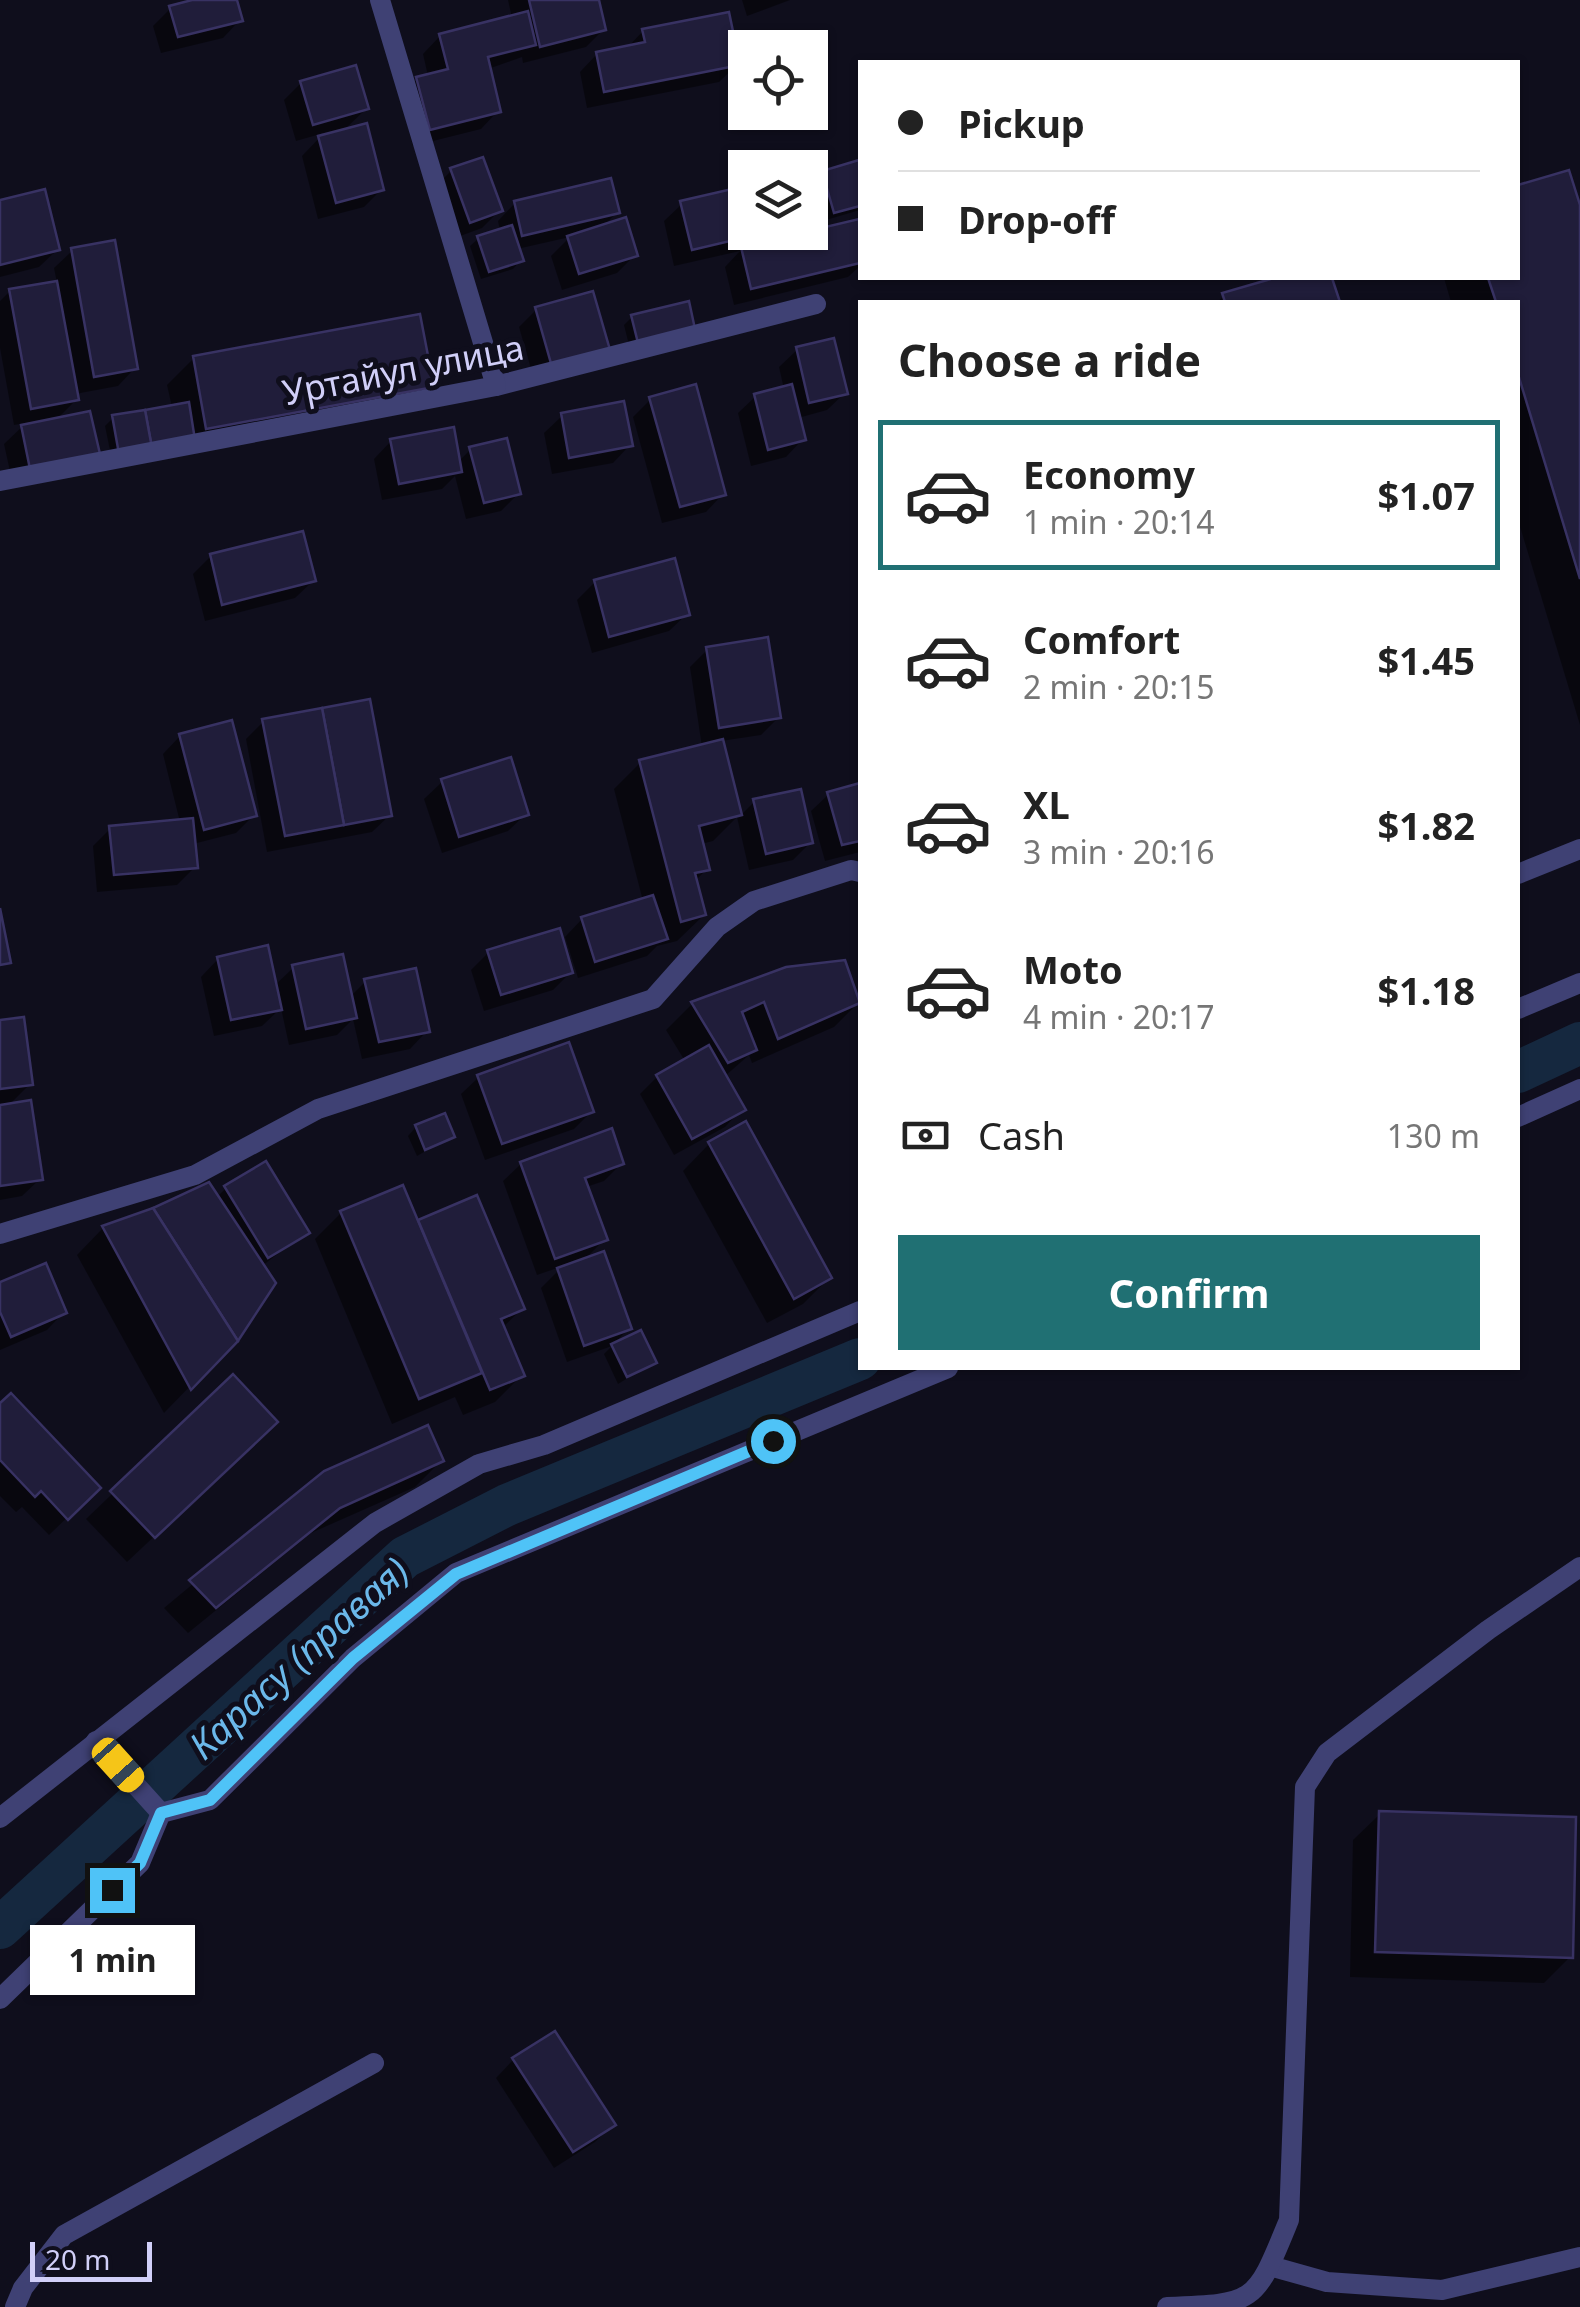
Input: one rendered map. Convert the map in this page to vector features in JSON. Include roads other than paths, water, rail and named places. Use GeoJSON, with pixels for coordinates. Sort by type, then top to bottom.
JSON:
{"type":"FeatureCollection","features":[{"type":"Feature","properties":{"kind":"street"},"geometry":{"type":"LineString","coordinates":[[380,0],[496,386]]}},
{"type":"Feature","properties":{"kind":"street","name":"Уртайул улица"},"geometry":{"type":"LineString","coordinates":[[0,481],[496,386],[816,304]]}},
{"type":"Feature","properties":{"kind":"street"},"geometry":{"type":"LineString","coordinates":[[1520,873],[1580,850]]}},
{"type":"Feature","properties":{"kind":"street"},"geometry":{"type":"LineString","coordinates":[[0,1234],[195,1175],[318,1109],[652,999],[717,927],[754,901],[851,870],[858,872]]}},
{"type":"Feature","properties":{"kind":"street"},"geometry":{"type":"LineString","coordinates":[[1520,1008],[1580,983]]}},
{"type":"Feature","properties":{"kind":"street"},"geometry":{"type":"LineString","coordinates":[[1520,1116],[1580,1088]]}},
{"type":"Feature","properties":{"kind":"street"},"geometry":{"type":"LineString","coordinates":[[0,1818],[392,1513],[479,1464],[544,1445],[858,1312]]}},
{"type":"Feature","properties":{"kind":"street"},"geometry":{"type":"LineString","coordinates":[[161,1813],[210,1800],[353,1658],[456,1574],[943,1370]]}},
{"type":"Feature","properties":{"kind":"street"},"geometry":{"type":"LineString","coordinates":[[1167,2307],[1228,2306],[1262,2286],[1289,2220],[1305,1787],[1327,1753],[1488,1630],[1580,1567]]}},
{"type":"Feature","properties":{"kind":"street"},"geometry":{"type":"LineString","coordinates":[[96,1741],[161,1813]]}},
{"type":"Feature","properties":{"kind":"street"},"geometry":{"type":"LineString","coordinates":[[0,1999],[140,1863],[161,1813]]}},
{"type":"Feature","properties":{"kind":"street"},"geometry":{"type":"LineString","coordinates":[[15,2307],[22,2288],[64,2235],[374,2063]]}},
{"type":"Feature","properties":{"kind":"street"},"geometry":{"type":"LineString","coordinates":[[1270,2266],[1327,2282],[1442,2290],[1580,2257]]}},
{"type":"Feature","properties":{"kind":"waterway","name":"Карасу (правая)"},"geometry":{"type":"LineString","coordinates":[[1520,1071],[1580,1043]]}},
{"type":"Feature","properties":{"kind":"waterway","name":"Карасу (правая)"},"geometry":{"type":"LineString","coordinates":[[0,1928],[405,1557],[507,1505],[858,1360]]}}]}
